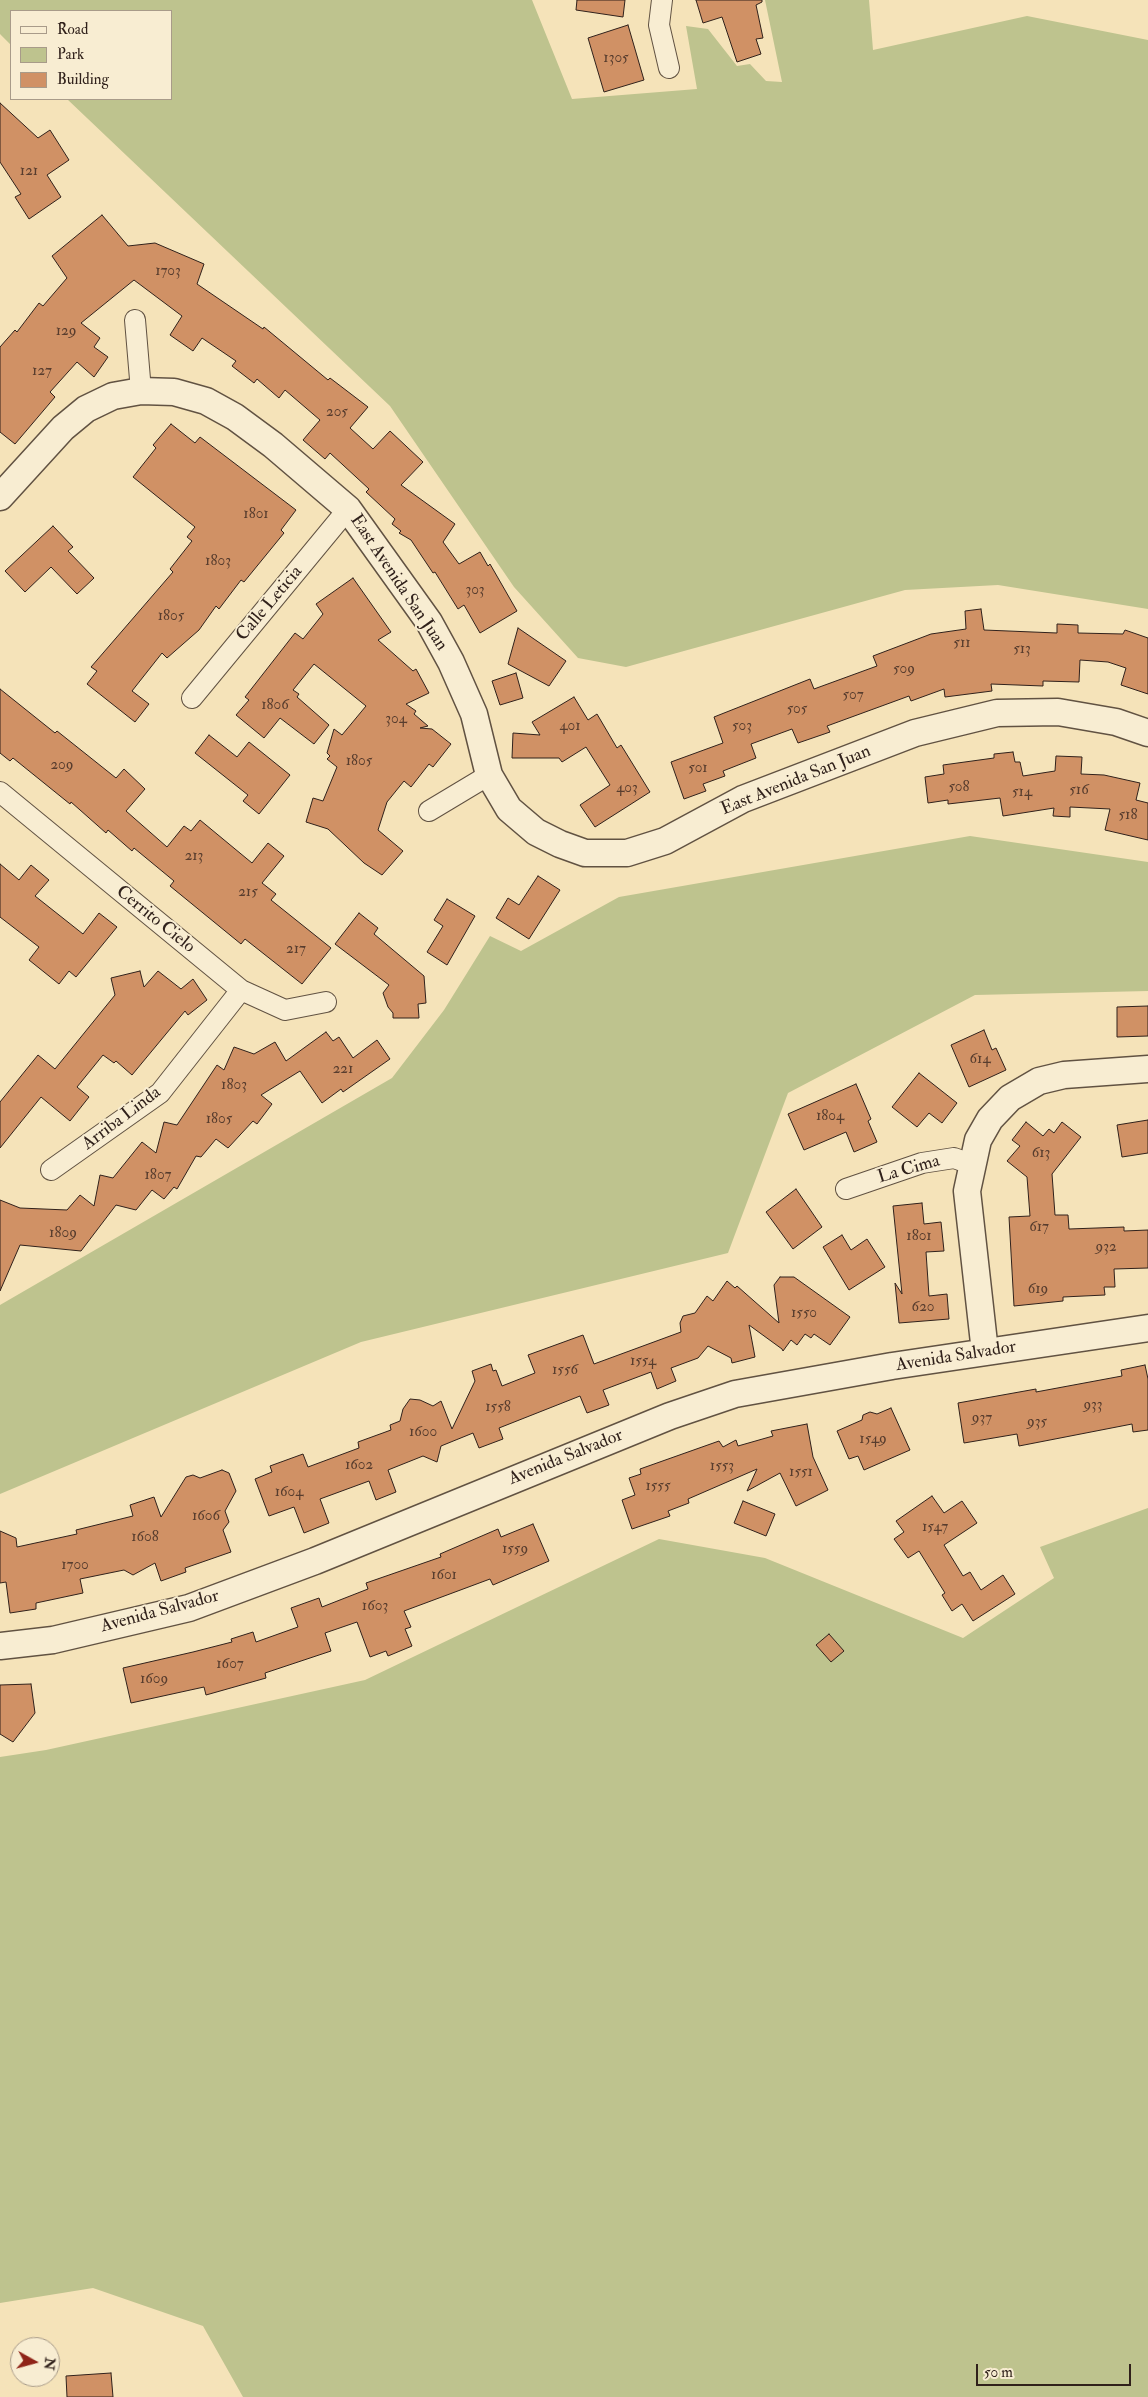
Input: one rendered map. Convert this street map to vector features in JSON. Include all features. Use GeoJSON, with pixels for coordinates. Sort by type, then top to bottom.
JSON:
{"type":"FeatureCollection","features":[{"type":"Feature","properties":{"kind":"street"},"geometry":{"type":"LineString","coordinates":[[662,0],[659,25],[669,68]]}},
{"type":"Feature","properties":{"kind":"street"},"geometry":{"type":"LineString","coordinates":[[134,320],[141,391]]}},
{"type":"Feature","properties":{"kind":"street","name":"East Avenida San Juan"},"geometry":{"type":"LineString","coordinates":[[0,497],[63,428],[86,409],[113,396],[141,391],[174,392],[206,400],[273,445],[348,510],[429,622],[451,662],[474,714],[489,776],[509,809],[536,832],[560,844],[585,852],[628,853],[665,841],[743,798],[915,733],[997,713],[1058,712],[1116,722],[1148,733]]}},
{"type":"Feature","properties":{"kind":"street","name":"Calle Leticia"},"geometry":{"type":"LineString","coordinates":[[192,698],[348,510]]}},
{"type":"Feature","properties":{"kind":"street"},"geometry":{"type":"LineString","coordinates":[[429,811],[489,776]]}},
{"type":"Feature","properties":{"kind":"street","name":"Cerrito Cielo"},"geometry":{"type":"LineString","coordinates":[[0,792],[241,990],[285,1010],[326,1002]]}},
{"type":"Feature","properties":{"kind":"street","name":"Arriba Linda"},"geometry":{"type":"LineString","coordinates":[[51,1170],[160,1093],[241,990]]}},
{"type":"Feature","properties":{"kind":"street"},"geometry":{"type":"LineString","coordinates":[[985,1352],[967,1191],[971,1164],[978,1140],[990,1119],[1010,1098],[1039,1081],[1064,1075],[1148,1069]]}},
{"type":"Feature","properties":{"kind":"street","name":"La Cima"},"geometry":{"type":"LineString","coordinates":[[846,1190],[922,1163],[954,1158],[971,1164]]}},
{"type":"Feature","properties":{"kind":"street","name":"Avenida Salvador"},"geometry":{"type":"LineString","coordinates":[[0,1646],[53,1640],[188,1608],[314,1561],[670,1416],[735,1394],[985,1352],[1148,1328]]}},
{"type":"Feature","properties":{"kind":"green space"},"geometry":{"type":"Polygon","coordinates":[[[0,0],[532,0],[572,99],[697,89],[686,26],[708,29],[737,66],[750,64],[766,81],[782,82],[765,0],[869,0],[873,50],[1027,16],[1148,40],[1148,609],[998,585],[905,590],[626,667],[578,658],[514,587],[390,406],[68,100],[172,100],[172,10],[10,10],[10,44],[0,34],[0,0]]]}},
{"type":"Feature","properties":{"kind":"green space"},"geometry":{"type":"Polygon","coordinates":[[[970,836],[1148,862],[1148,991],[975,995],[788,1093],[728,1253],[361,1342],[0,1494],[0,1305],[392,1078],[444,1010],[490,936],[521,951],[619,897],[970,836]]]}},
{"type":"Feature","properties":{"kind":"green space"},"geometry":{"type":"Polygon","coordinates":[[[1148,1508],[1148,2397],[243,2397],[203,2326],[93,2288],[0,2303],[0,1757],[46,1750],[365,1680],[659,1539],[765,1558],[963,1638],[1054,1578],[1040,1547],[1148,1508]]]}},
{"type":"Feature","properties":{"kind":"building"},"geometry":{"type":"Polygon","coordinates":[[[577,0],[625,0],[623,17],[576,10],[577,0]]]}},
{"type":"Feature","properties":{"kind":"building"},"geometry":{"type":"Polygon","coordinates":[[[696,0],[762,0],[762,2],[756,5],[763,38],[756,39],[761,54],[737,62],[722,17],[703,23],[696,0]]]}},
{"type":"Feature","properties":{"kind":"building"},"geometry":{"type":"Polygon","coordinates":[[[628,25],[644,80],[604,92],[588,38],[628,25]]]}},
{"type":"Feature","properties":{"kind":"building"},"geometry":{"type":"Polygon","coordinates":[[[0,103],[38,138],[50,130],[69,160],[47,175],[61,197],[29,219],[15,197],[21,194],[0,162],[0,103]]]}},
{"type":"Feature","properties":{"kind":"building"},"geometry":{"type":"Polygon","coordinates":[[[102,215],[128,246],[155,243],[204,264],[197,284],[263,329],[264,327],[328,380],[330,378],[368,407],[350,428],[373,449],[390,431],[423,462],[401,485],[455,524],[443,542],[459,564],[480,552],[488,566],[490,564],[517,611],[480,633],[464,605],[458,609],[435,572],[433,573],[411,540],[399,533],[401,531],[392,524],[395,519],[366,492],[369,489],[330,453],[325,459],[303,440],[320,420],[285,390],[279,398],[257,379],[254,383],[232,366],[236,361],[202,338],[193,351],[170,335],[182,316],[134,280],[81,323],[100,338],[94,347],[108,357],[94,377],[77,362],[50,392],[55,397],[15,444],[0,432],[0,347],[15,330],[17,332],[39,303],[43,306],[67,278],[52,256],[102,215]]]}},
{"type":"Feature","properties":{"kind":"building"},"geometry":{"type":"Polygon","coordinates":[[[171,424],[195,443],[200,437],[296,510],[281,530],[284,533],[244,582],[241,580],[219,609],[216,606],[199,630],[167,658],[162,653],[132,691],[149,704],[135,722],[87,684],[97,671],[91,667],[173,572],[170,569],[192,541],[187,537],[195,527],[133,477],[156,448],[153,445],[171,424]]]}},
{"type":"Feature","properties":{"kind":"building"},"geometry":{"type":"Polygon","coordinates":[[[53,526],[73,547],[68,551],[94,578],[77,594],[51,567],[25,592],[5,571],[53,526]]]}},
{"type":"Feature","properties":{"kind":"building"},"geometry":{"type":"Polygon","coordinates":[[[353,578],[391,632],[378,640],[413,671],[416,669],[429,693],[406,704],[416,711],[414,714],[428,726],[420,728],[432,729],[451,744],[433,767],[429,764],[411,787],[404,781],[387,802],[378,830],[403,851],[382,875],[364,863],[328,829],[306,822],[313,798],[323,801],[337,767],[327,759],[330,756],[327,753],[334,729],[342,735],[366,706],[314,664],[293,690],[299,694],[297,697],[329,725],[314,744],[280,718],[264,738],[236,715],[249,700],[245,697],[295,633],[303,639],[323,614],[316,604],[353,578]]]}},
{"type":"Feature","properties":{"kind":"building"},"geometry":{"type":"Polygon","coordinates":[[[981,609],[984,630],[1057,633],[1057,624],[1078,625],[1078,633],[1123,634],[1125,630],[1148,638],[1148,694],[1121,685],[1126,668],[1108,662],[1080,660],[1079,682],[1043,681],[1043,686],[991,684],[992,691],[945,697],[944,689],[911,701],[909,696],[827,726],[830,732],[798,743],[792,729],[751,744],[756,758],[723,771],[725,776],[703,784],[706,791],[684,799],[671,762],[723,743],[714,717],[810,679],[814,689],[877,666],[873,656],[931,634],[966,629],[965,611],[981,609]]]}},
{"type":"Feature","properties":{"kind":"building"},"geometry":{"type":"Polygon","coordinates":[[[518,628],[566,661],[549,686],[508,664],[518,628]]]}},
{"type":"Feature","properties":{"kind":"building"},"geometry":{"type":"Polygon","coordinates":[[[516,673],[523,698],[500,705],[492,681],[516,673]]]}},
{"type":"Feature","properties":{"kind":"building"},"geometry":{"type":"Polygon","coordinates":[[[0,689],[116,778],[124,769],[145,789],[126,811],[167,847],[184,826],[191,831],[200,820],[252,863],[268,843],[284,856],[262,883],[276,894],[271,900],[331,948],[302,984],[245,939],[241,944],[170,886],[174,881],[134,848],[132,851],[108,830],[106,833],[71,802],[70,804],[13,758],[10,761],[0,753],[0,689]]]}},
{"type":"Feature","properties":{"kind":"building"},"geometry":{"type":"Polygon","coordinates":[[[574,697],[588,720],[597,714],[617,748],[621,745],[650,792],[595,827],[580,805],[610,785],[586,747],[562,762],[559,758],[512,758],[513,733],[540,735],[532,722],[574,697]]]}},
{"type":"Feature","properties":{"kind":"building"},"geometry":{"type":"Polygon","coordinates":[[[209,735],[237,757],[249,742],[290,775],[259,814],[243,801],[248,795],[195,753],[209,735]]]}},
{"type":"Feature","properties":{"kind":"building"},"geometry":{"type":"Polygon","coordinates":[[[1013,752],[1015,762],[1020,762],[1023,776],[1055,771],[1056,756],[1082,757],[1081,774],[1104,775],[1140,783],[1136,800],[1148,803],[1148,840],[1105,830],[1110,809],[1070,807],[1070,817],[1053,816],[1054,808],[1003,816],[1000,798],[948,804],[948,800],[928,803],[925,777],[944,774],[943,765],[994,758],[994,754],[1013,752]]]}},
{"type":"Feature","properties":{"kind":"building"},"geometry":{"type":"Polygon","coordinates":[[[0,864],[19,880],[31,865],[49,880],[35,896],[83,934],[99,913],[117,927],[76,977],[69,971],[59,984],[29,960],[39,947],[0,917],[0,864]]]}},
{"type":"Feature","properties":{"kind":"building"},"geometry":{"type":"Polygon","coordinates":[[[538,876],[560,890],[529,939],[496,918],[508,898],[519,905],[538,876]]]}},
{"type":"Feature","properties":{"kind":"building"},"geometry":{"type":"Polygon","coordinates":[[[447,899],[475,916],[447,965],[427,952],[443,926],[434,920],[447,899]]]}},
{"type":"Feature","properties":{"kind":"building"},"geometry":{"type":"Polygon","coordinates":[[[359,913],[378,928],[374,934],[424,976],[426,1003],[418,1004],[419,1018],[393,1018],[393,1013],[388,1007],[383,993],[389,985],[335,944],[359,913]]]}},
{"type":"Feature","properties":{"kind":"building"},"geometry":{"type":"Polygon","coordinates":[[[140,971],[144,987],[158,971],[181,989],[193,979],[207,1000],[188,1015],[185,1011],[132,1075],[116,1061],[114,1063],[103,1055],[77,1087],[89,1097],[70,1121],[41,1097],[0,1148],[0,1102],[38,1055],[55,1069],[115,995],[111,978],[140,971]]]}},
{"type":"Feature","properties":{"kind":"building"},"geometry":{"type":"Polygon","coordinates":[[[1148,1006],[1148,1036],[1117,1037],[1117,1007],[1148,1006]]]}},
{"type":"Feature","properties":{"kind":"building"},"geometry":{"type":"Polygon","coordinates":[[[984,1030],[992,1050],[996,1048],[1006,1070],[969,1087],[951,1045],[984,1030]]]}},
{"type":"Feature","properties":{"kind":"building"},"geometry":{"type":"Polygon","coordinates":[[[326,1032],[333,1041],[339,1037],[353,1058],[377,1040],[390,1059],[343,1092],[341,1089],[322,1103],[300,1071],[261,1095],[272,1104],[257,1124],[253,1121],[228,1148],[216,1139],[201,1157],[196,1156],[177,1189],[174,1187],[164,1199],[152,1190],[136,1210],[116,1205],[81,1251],[20,1245],[0,1291],[0,1200],[20,1208],[67,1210],[80,1195],[94,1206],[100,1175],[113,1178],[142,1142],[156,1153],[164,1122],[177,1125],[217,1065],[224,1070],[234,1047],[254,1054],[275,1042],[286,1061],[326,1032]]]}},
{"type":"Feature","properties":{"kind":"building"},"geometry":{"type":"Polygon","coordinates":[[[919,1073],[957,1103],[942,1123],[929,1113],[917,1127],[892,1107],[919,1073]]]}},
{"type":"Feature","properties":{"kind":"building"},"geometry":{"type":"Polygon","coordinates":[[[856,1084],[871,1119],[868,1121],[877,1142],[854,1152],[846,1132],[804,1150],[788,1114],[856,1084]]]}},
{"type":"Feature","properties":{"kind":"building"},"geometry":{"type":"Polygon","coordinates":[[[1148,1120],[1148,1153],[1122,1157],[1117,1125],[1148,1120]]]}},
{"type":"Feature","properties":{"kind":"building"},"geometry":{"type":"Polygon","coordinates":[[[1026,1122],[1043,1136],[1049,1129],[1054,1133],[1062,1122],[1081,1137],[1052,1174],[1055,1215],[1068,1215],[1069,1229],[1124,1227],[1124,1231],[1148,1230],[1148,1268],[1114,1269],[1115,1287],[1104,1287],[1105,1295],[1063,1297],[1063,1301],[1014,1306],[1009,1217],[1030,1216],[1027,1177],[1007,1161],[1020,1146],[1012,1140],[1026,1122]]]}},
{"type":"Feature","properties":{"kind":"building"},"geometry":{"type":"Polygon","coordinates":[[[796,1189],[822,1227],[793,1249],[766,1212],[796,1189]]]}},
{"type":"Feature","properties":{"kind":"building"},"geometry":{"type":"Polygon","coordinates":[[[922,1203],[924,1224],[941,1222],[944,1251],[926,1252],[929,1296],[947,1294],[949,1319],[899,1323],[895,1283],[902,1294],[893,1206],[922,1203]]]}},
{"type":"Feature","properties":{"kind":"building"},"geometry":{"type":"Polygon","coordinates":[[[842,1235],[851,1250],[867,1239],[885,1267],[849,1290],[823,1247],[842,1235]]]}},
{"type":"Feature","properties":{"kind":"building"},"geometry":{"type":"Polygon","coordinates":[[[780,1277],[794,1277],[850,1317],[830,1345],[814,1334],[811,1338],[805,1334],[797,1345],[791,1340],[783,1351],[749,1325],[755,1357],[732,1363],[731,1358],[708,1346],[698,1358],[671,1368],[676,1381],[657,1389],[651,1372],[603,1390],[609,1405],[587,1413],[580,1396],[499,1428],[503,1439],[479,1448],[473,1433],[441,1446],[437,1462],[423,1456],[388,1470],[396,1492],[376,1500],[369,1481],[320,1499],[329,1523],[304,1533],[294,1507],[269,1516],[255,1479],[272,1472],[270,1466],[303,1454],[308,1467],[359,1448],[358,1442],[391,1430],[390,1425],[400,1421],[403,1409],[410,1399],[420,1400],[433,1406],[441,1401],[452,1429],[475,1381],[472,1371],[491,1364],[493,1371],[496,1370],[502,1386],[535,1373],[528,1355],[583,1335],[594,1364],[681,1332],[680,1323],[683,1316],[695,1313],[707,1296],[713,1301],[727,1281],[735,1288],[737,1286],[779,1323],[774,1285],[780,1277]]]}},
{"type":"Feature","properties":{"kind":"building"},"geometry":{"type":"Polygon","coordinates":[[[1145,1365],[1148,1379],[1148,1430],[1133,1432],[1132,1424],[1019,1446],[1017,1434],[964,1443],[958,1403],[1036,1389],[1036,1392],[1122,1376],[1121,1370],[1145,1365]]]}},
{"type":"Feature","properties":{"kind":"building"},"geometry":{"type":"Polygon","coordinates":[[[891,1408],[910,1450],[864,1470],[858,1456],[849,1459],[837,1431],[862,1420],[863,1415],[870,1412],[877,1414],[891,1408]]]}},
{"type":"Feature","properties":{"kind":"building"},"geometry":{"type":"Polygon","coordinates":[[[807,1424],[813,1457],[828,1490],[796,1506],[780,1473],[747,1491],[757,1469],[688,1499],[689,1503],[668,1511],[670,1516],[632,1529],[622,1500],[635,1495],[629,1478],[641,1474],[640,1469],[719,1441],[723,1447],[736,1440],[738,1446],[773,1436],[771,1431],[807,1424]]]}},
{"type":"Feature","properties":{"kind":"building"},"geometry":{"type":"Polygon","coordinates":[[[222,1470],[229,1473],[236,1491],[225,1511],[229,1522],[223,1530],[231,1552],[185,1568],[186,1572],[161,1581],[155,1563],[133,1575],[124,1570],[80,1579],[83,1593],[36,1603],[36,1609],[10,1613],[6,1582],[0,1583],[0,1531],[16,1538],[17,1547],[77,1534],[76,1530],[133,1516],[130,1505],[154,1497],[161,1517],[186,1477],[193,1475],[200,1478],[222,1470]]]}},
{"type":"Feature","properties":{"kind":"building"},"geometry":{"type":"Polygon","coordinates":[[[932,1496],[944,1513],[962,1501],[977,1523],[944,1545],[963,1576],[970,1572],[981,1590],[1003,1575],[1015,1594],[973,1621],[962,1604],[952,1611],[942,1595],[945,1593],[919,1551],[908,1558],[894,1539],[904,1532],[896,1521],[932,1496]]]}},
{"type":"Feature","properties":{"kind":"building"},"geometry":{"type":"Polygon","coordinates":[[[743,1501],[775,1514],[766,1536],[734,1523],[743,1501]]]}},
{"type":"Feature","properties":{"kind":"building"},"geometry":{"type":"Polygon","coordinates":[[[533,1524],[549,1561],[493,1585],[490,1579],[404,1611],[411,1627],[405,1629],[412,1646],[388,1656],[386,1651],[370,1657],[357,1622],[325,1633],[331,1651],[265,1673],[266,1678],[206,1695],[204,1687],[131,1703],[123,1668],[232,1642],[231,1639],[253,1632],[256,1642],[298,1627],[291,1608],[319,1598],[322,1607],[368,1589],[366,1583],[441,1557],[440,1554],[498,1529],[501,1537],[533,1524]]]}},
{"type":"Feature","properties":{"kind":"building"},"geometry":{"type":"Polygon","coordinates":[[[829,1634],[844,1651],[831,1662],[816,1645],[829,1634]]]}},
{"type":"Feature","properties":{"kind":"building"},"geometry":{"type":"Polygon","coordinates":[[[31,1684],[35,1713],[13,1742],[0,1734],[0,1685],[31,1684]]]}},
{"type":"Feature","properties":{"kind":"building"},"geometry":{"type":"Polygon","coordinates":[[[111,2373],[113,2397],[67,2397],[66,2376],[111,2373]]]}}]}
